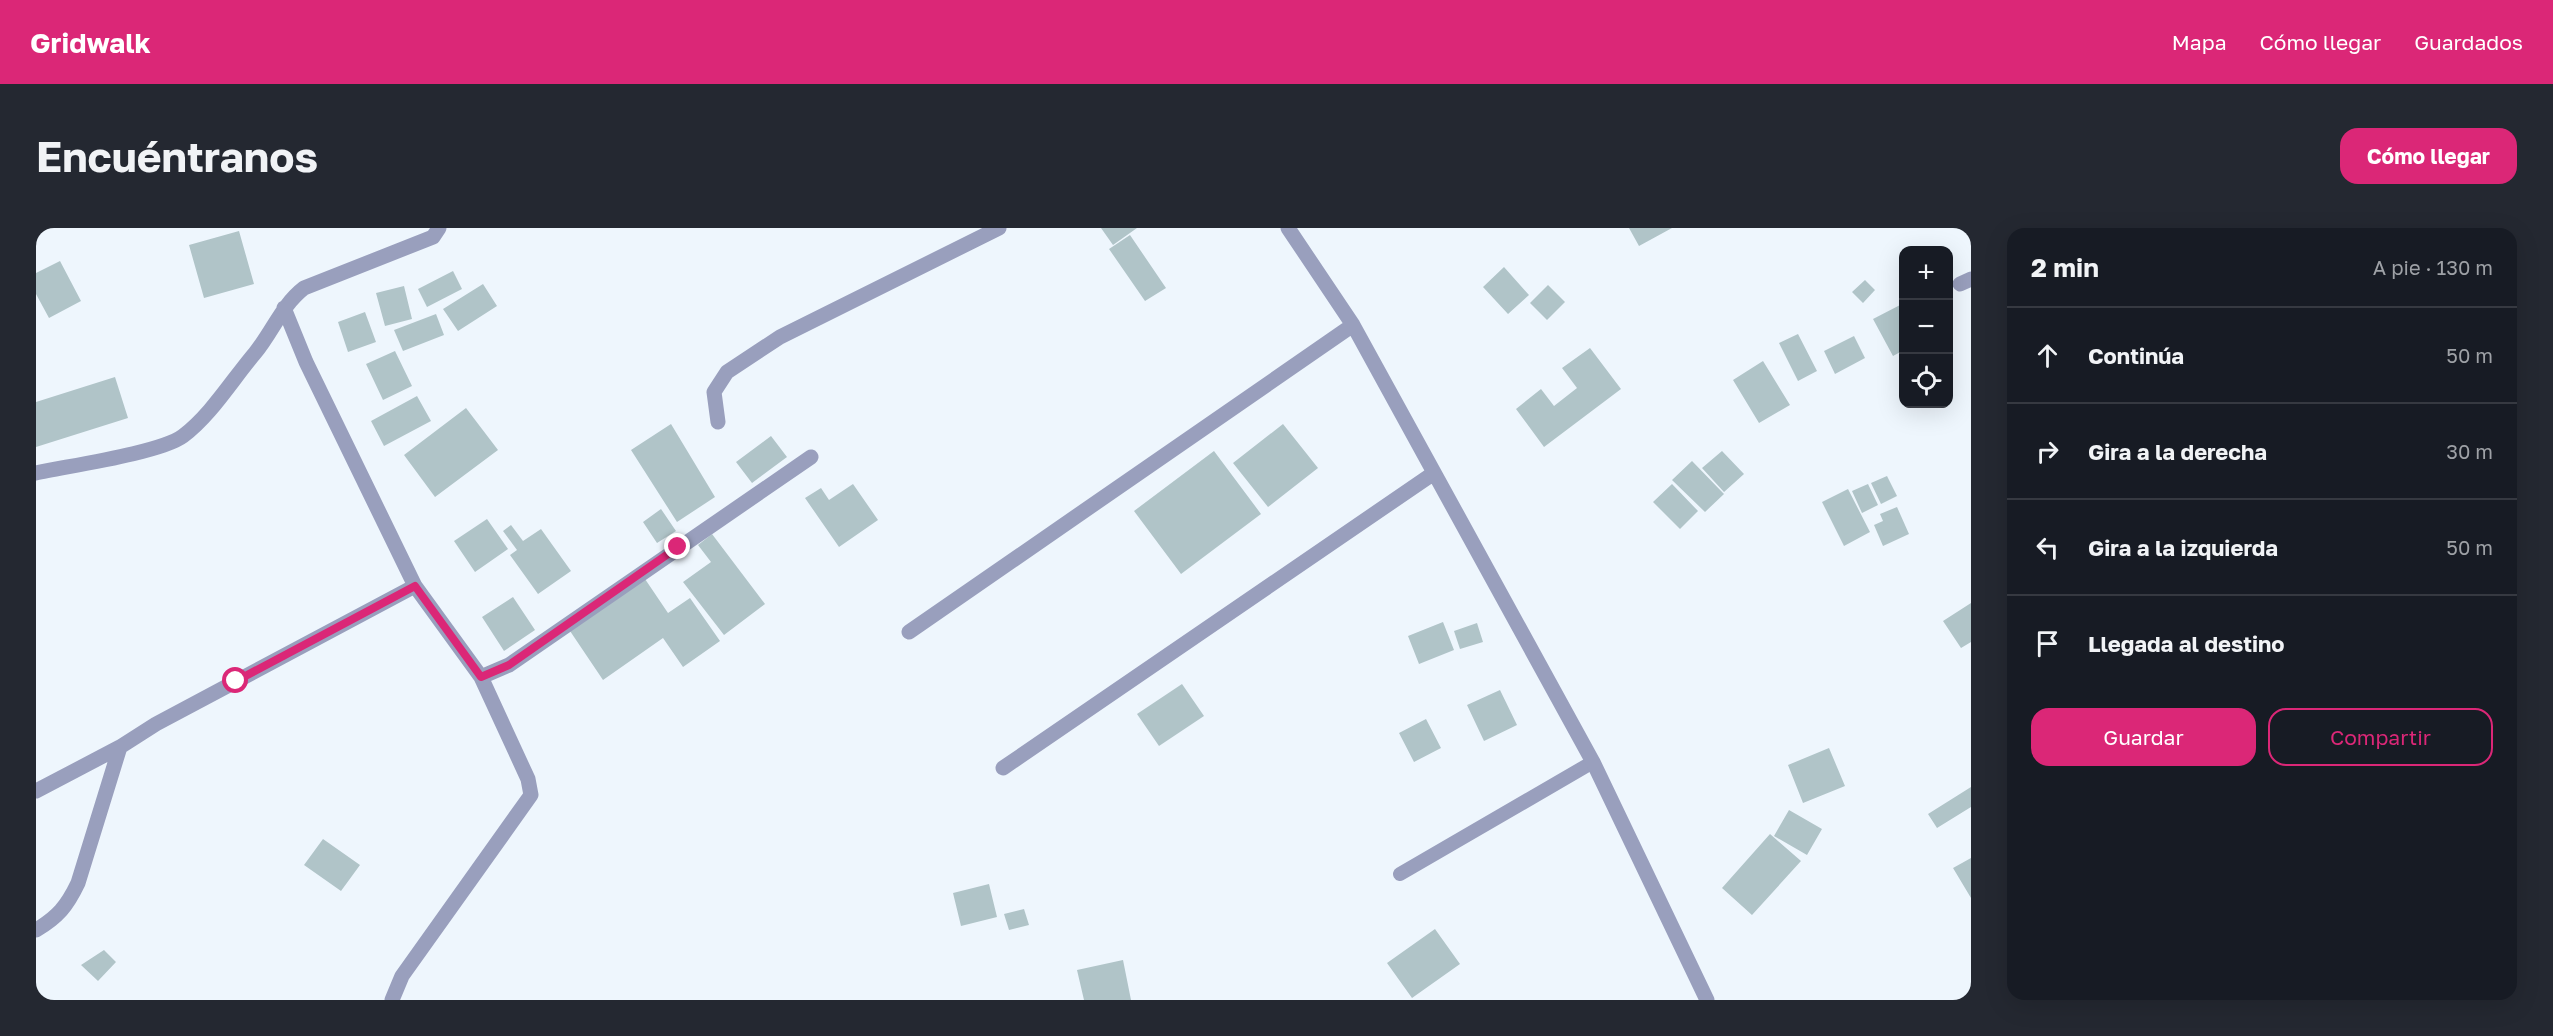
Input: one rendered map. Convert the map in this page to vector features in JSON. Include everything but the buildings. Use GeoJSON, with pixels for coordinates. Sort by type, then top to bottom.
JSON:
{"type":"FeatureCollection","features":[{"type":"Feature","properties":{"kind":"street"},"geometry":{"type":"LineString","coordinates":[[36,473],[159,447],[181,438],[197,424],[260,347],[284,308],[304,288],[434,237],[439,228]]}},
{"type":"Feature","properties":{"kind":"street"},"geometry":{"type":"LineString","coordinates":[[718,422],[714,392],[727,372],[780,337],[999,228]]}},
{"type":"Feature","properties":{"kind":"street"},"geometry":{"type":"LineString","coordinates":[[1288,228],[1353,326],[1593,762],[1707,1000]]}},
{"type":"Feature","properties":{"kind":"street"},"geometry":{"type":"LineString","coordinates":[[284,308],[306,362],[415,586],[481,677],[528,779],[531,795],[402,976],[392,1000]]}},
{"type":"Feature","properties":{"kind":"street"},"geometry":{"type":"LineString","coordinates":[[909,632],[1353,326]]}},
{"type":"Feature","properties":{"kind":"street"},"geometry":{"type":"LineString","coordinates":[[481,677],[509,665],[811,457]]}},
{"type":"Feature","properties":{"kind":"street"},"geometry":{"type":"LineString","coordinates":[[1003,768],[1434,473]]}},
{"type":"Feature","properties":{"kind":"street"},"geometry":{"type":"LineString","coordinates":[[36,791],[120,747],[156,724],[415,586]]}},
{"type":"Feature","properties":{"kind":"street"},"geometry":{"type":"LineString","coordinates":[[36,930],[54,919],[68,905],[78,883],[120,747]]}},
{"type":"Feature","properties":{"kind":"lane"},"geometry":{"type":"LineString","coordinates":[[1400,874],[1593,762]]}},
{"type":"Feature","properties":{"kind":"route"},"geometry":{"type":"LineString","coordinates":[[236,681],[415,586],[481,677],[509,665],[678,547]]}}]}
